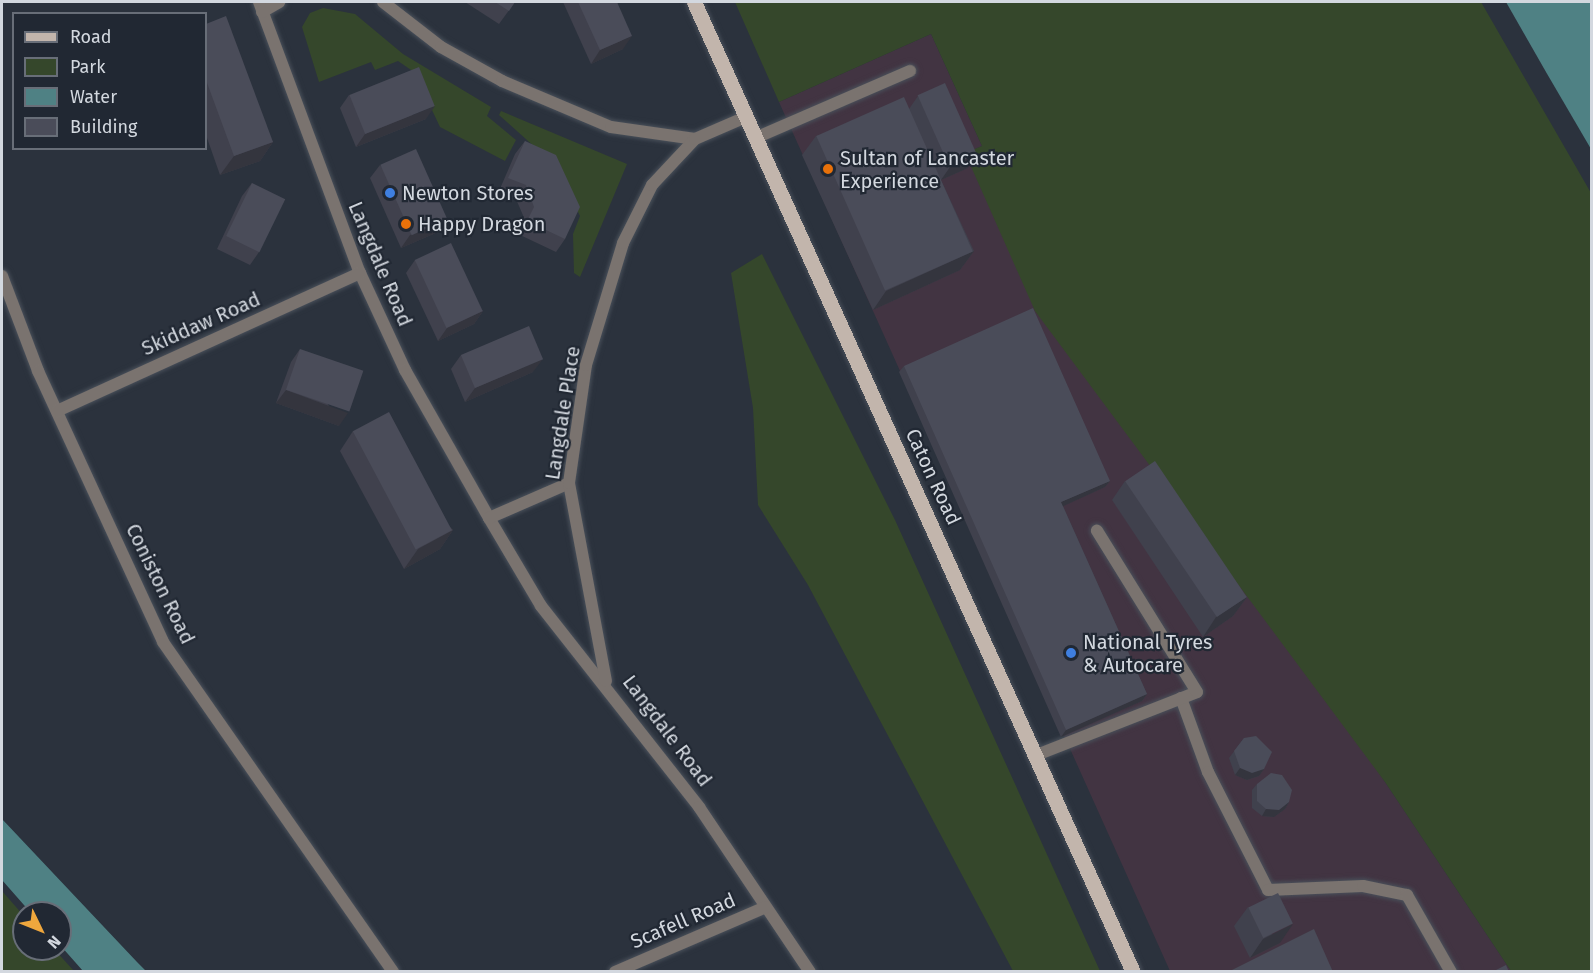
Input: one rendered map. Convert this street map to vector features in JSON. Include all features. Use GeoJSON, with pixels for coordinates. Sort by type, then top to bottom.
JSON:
{"type":"FeatureCollection","features":[{"type":"Feature","properties":{"kind":"main road","name":"Caton Road"},"geometry":{"type":"LineString","coordinates":[[694,2],[1133,972]]}},
{"type":"Feature","properties":{"kind":"street","name":"Langdale Road"},"geometry":{"type":"LineString","coordinates":[[279,2],[261,7],[360,273],[405,370],[540,606],[606,682],[810,972]]}},
{"type":"Feature","properties":{"kind":"street"},"geometry":{"type":"LineString","coordinates":[[383,2],[441,47],[502,81],[611,127],[695,139]]}},
{"type":"Feature","properties":{"kind":"street"},"geometry":{"type":"LineString","coordinates":[[755,138],[910,71]]}},
{"type":"Feature","properties":{"kind":"street","name":"Langdale Place"},"geometry":{"type":"LineString","coordinates":[[606,682],[569,483],[586,365],[623,243],[652,185],[695,139],[746,117]]}},
{"type":"Feature","properties":{"kind":"street","name":"Skiddaw Road"},"geometry":{"type":"LineString","coordinates":[[57,411],[360,273]]}},
{"type":"Feature","properties":{"kind":"street","name":"Coniston Road"},"geometry":{"type":"LineString","coordinates":[[2,276],[57,411],[163,642],[393,972]]}},
{"type":"Feature","properties":{"kind":"street"},"geometry":{"type":"LineString","coordinates":[[489,518],[569,483]]}},
{"type":"Feature","properties":{"kind":"street"},"geometry":{"type":"LineString","coordinates":[[1034,756],[1197,692],[1097,531]]}},
{"type":"Feature","properties":{"kind":"street"},"geometry":{"type":"LineString","coordinates":[[1181,698],[1208,772],[1268,890],[1363,886],[1407,895],[1451,972]]}},
{"type":"Feature","properties":{"kind":"street","name":"Scafell Road"},"geometry":{"type":"LineString","coordinates":[[615,972],[766,907]]}},
{"type":"Feature","properties":{"kind":"shaded area"},"geometry":{"type":"Polygon","coordinates":[[[931,34],[982,146],[966,153],[1511,971],[1170,971],[779,102],[931,34]]]}},
{"type":"Feature","properties":{"kind":"green space"},"geometry":{"type":"Polygon","coordinates":[[[735,2],[1481,2],[1591,193],[1591,971],[1511,971],[1385,782],[1035,311],[965,153],[982,146],[931,34],[779,102],[735,2]]]}},
{"type":"Feature","properties":{"kind":"green space"},"geometry":{"type":"Polygon","coordinates":[[[323,8],[355,14],[403,54],[491,107],[487,116],[516,140],[505,161],[440,127],[414,72],[398,61],[375,70],[371,62],[319,82],[302,27],[310,13],[323,8]]]}},
{"type":"Feature","properties":{"kind":"green space"},"geometry":{"type":"Polygon","coordinates":[[[501,111],[627,164],[580,277],[574,273],[573,234],[580,216],[556,166],[499,115],[501,111]]]}},
{"type":"Feature","properties":{"kind":"green space"},"geometry":{"type":"Polygon","coordinates":[[[762,254],[895,520],[1100,971],[1013,971],[808,585],[758,505],[753,408],[731,273],[762,254]]]}},
{"type":"Feature","properties":{"kind":"green space"},"geometry":{"type":"Polygon","coordinates":[[[2,891],[12,902],[12,961],[65,961],[74,971],[2,971],[2,891]]]}},
{"type":"Feature","properties":{"kind":"water"},"geometry":{"type":"Polygon","coordinates":[[[1506,2],[1591,2],[1591,149],[1546,72],[1506,2]]]}},
{"type":"Feature","properties":{"kind":"water"},"geometry":{"type":"Polygon","coordinates":[[[2,819],[146,971],[83,971],[72,959],[72,901],[20,901],[2,880],[2,819]]]}},
{"type":"Feature","properties":{"kind":"building"},"geometry":{"type":"Polygon","coordinates":[[[495,2],[515,2],[509,11],[495,2]]]}},
{"type":"Feature","properties":{"kind":"building"},"geometry":{"type":"Polygon","coordinates":[[[578,2],[617,2],[632,36],[600,50],[578,2]]]}},
{"type":"Feature","properties":{"kind":"building"},"geometry":{"type":"Polygon","coordinates":[[[226,16],[273,142],[234,156],[207,83],[207,24],[226,16]]]}},
{"type":"Feature","properties":{"kind":"building"},"geometry":{"type":"Polygon","coordinates":[[[419,67],[435,106],[365,134],[349,95],[419,67]]]}},
{"type":"Feature","properties":{"kind":"building"},"geometry":{"type":"Polygon","coordinates":[[[945,83],[977,154],[949,166],[918,95],[945,83]]]}},
{"type":"Feature","properties":{"kind":"building"},"geometry":{"type":"Polygon","coordinates":[[[904,97],[973,251],[885,290],[816,136],[904,97]]]}},
{"type":"Feature","properties":{"kind":"building"},"geometry":{"type":"Polygon","coordinates":[[[525,141],[556,155],[580,207],[565,239],[527,221],[534,207],[526,185],[508,178],[525,141]]]}},
{"type":"Feature","properties":{"kind":"building"},"geometry":{"type":"Polygon","coordinates":[[[416,149],[447,219],[412,235],[380,165],[416,149]]]}},
{"type":"Feature","properties":{"kind":"building"},"geometry":{"type":"Polygon","coordinates":[[[252,183],[285,199],[259,252],[226,236],[252,183]]]}},
{"type":"Feature","properties":{"kind":"building"},"geometry":{"type":"Polygon","coordinates":[[[451,243],[483,311],[446,328],[415,260],[451,243]]]}},
{"type":"Feature","properties":{"kind":"building"},"geometry":{"type":"Polygon","coordinates":[[[1033,308],[1110,481],[1061,502],[1147,694],[1066,730],[904,366],[1033,308]]]}},
{"type":"Feature","properties":{"kind":"building"},"geometry":{"type":"Polygon","coordinates":[[[529,326],[543,359],[475,388],[461,355],[529,326]]]}},
{"type":"Feature","properties":{"kind":"building"},"geometry":{"type":"Polygon","coordinates":[[[300,349],[363,371],[349,411],[286,390],[300,349]]]}},
{"type":"Feature","properties":{"kind":"building"},"geometry":{"type":"Polygon","coordinates":[[[389,412],[452,530],[416,550],[353,431],[389,412]]]}},
{"type":"Feature","properties":{"kind":"building"},"geometry":{"type":"Polygon","coordinates":[[[1155,461],[1247,597],[1217,617],[1125,481],[1155,461]]]}},
{"type":"Feature","properties":{"kind":"building"},"geometry":{"type":"Polygon","coordinates":[[[1256,736],[1272,752],[1264,769],[1252,773],[1240,768],[1234,751],[1244,738],[1256,736]]]}},
{"type":"Feature","properties":{"kind":"building"},"geometry":{"type":"Polygon","coordinates":[[[1271,773],[1282,775],[1292,790],[1289,802],[1279,810],[1266,809],[1257,801],[1257,784],[1271,773]]]}},
{"type":"Feature","properties":{"kind":"building"},"geometry":{"type":"Polygon","coordinates":[[[1278,893],[1293,924],[1263,938],[1248,907],[1278,893]]]}},
{"type":"Feature","properties":{"kind":"building"},"geometry":{"type":"Polygon","coordinates":[[[1314,929],[1333,972],[1228,972],[1314,929]]]}},
{"type":"Feature","properties":{"kind":"building"},"geometry":{"type":"Polygon","coordinates":[[[1506,965],[1509,972],[1492,972],[1506,965]]]}},
{"type":"Feature","properties":{"kind":"place","name":"Sultan of Lancaster Experience"},"geometry":{"type":"Point","coordinates":[828,169]}},
{"type":"Feature","properties":{"kind":"place","name":"Newton Stores"},"geometry":{"type":"Point","coordinates":[390,193]}},
{"type":"Feature","properties":{"kind":"place","name":"Happy Dragon"},"geometry":{"type":"Point","coordinates":[406,224]}},
{"type":"Feature","properties":{"kind":"place","name":"National Tyres & Autocare"},"geometry":{"type":"Point","coordinates":[1071,653]}}]}
